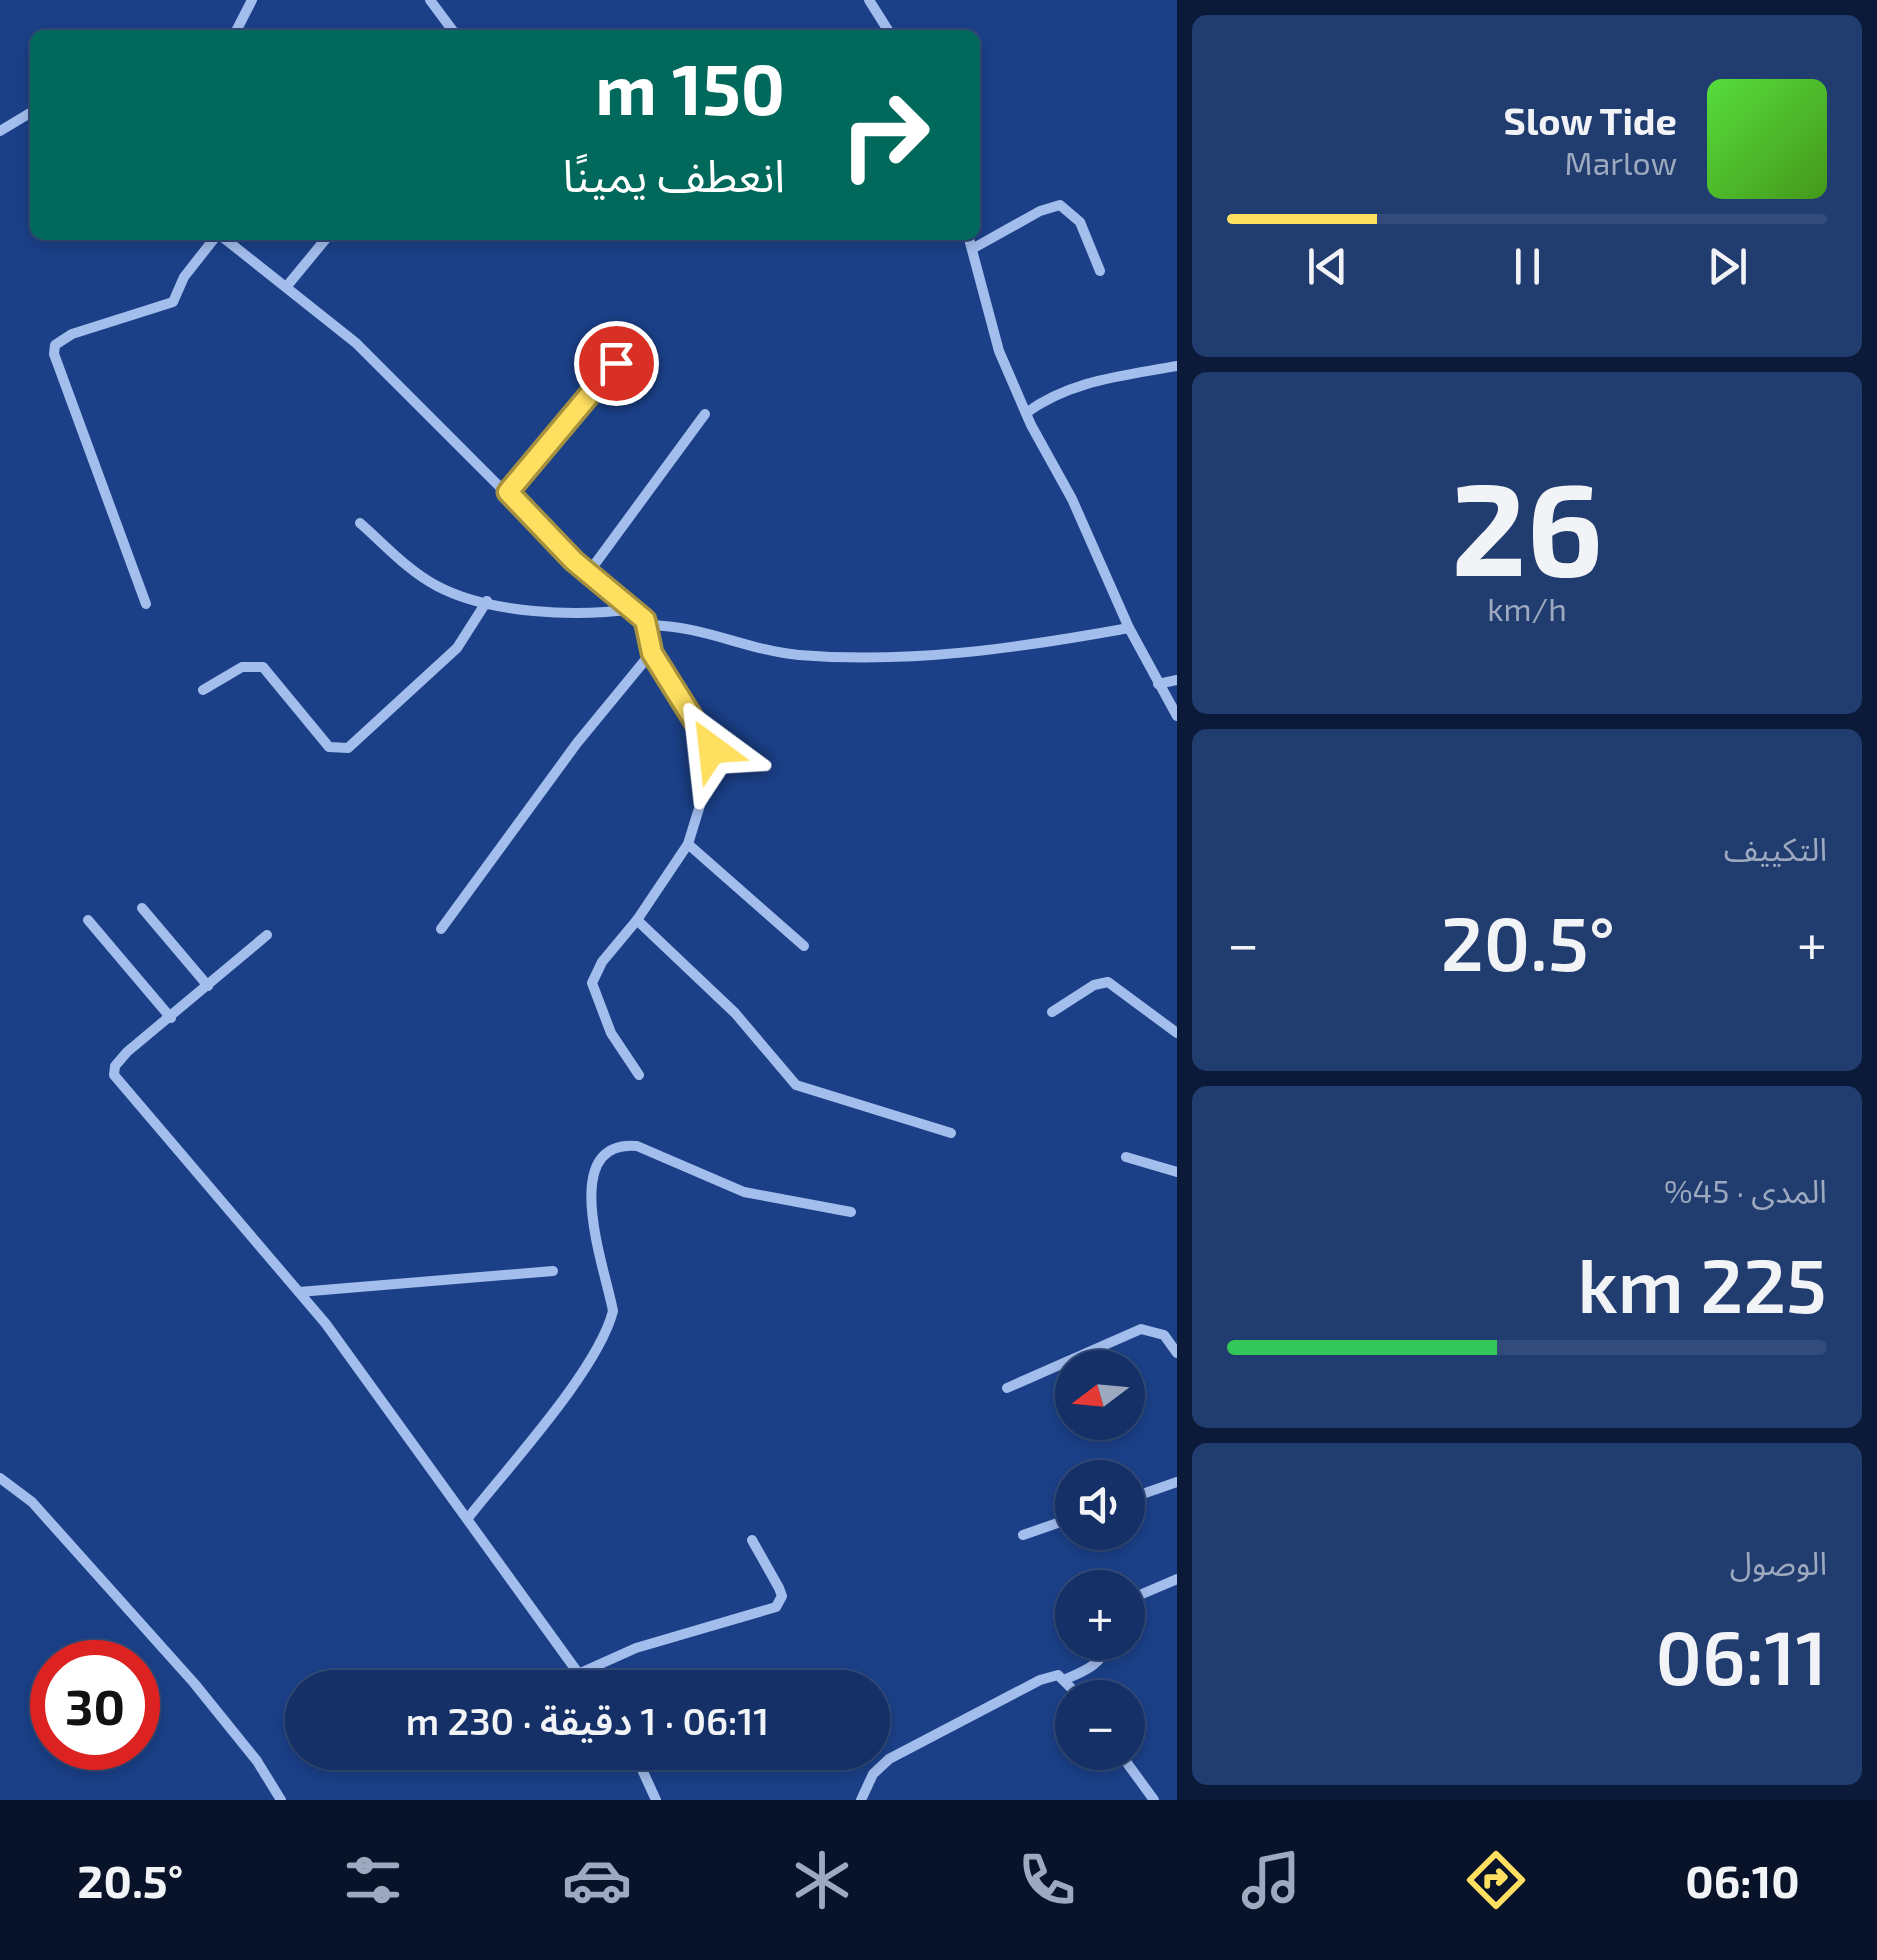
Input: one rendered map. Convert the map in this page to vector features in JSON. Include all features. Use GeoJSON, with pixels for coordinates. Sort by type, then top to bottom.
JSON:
{"type":"FeatureCollection","features":[{"type":"Feature","properties":{"kind":"street"},"geometry":{"type":"LineString","coordinates":[[237,30],[252,0]]}},
{"type":"Feature","properties":{"kind":"street"},"geometry":{"type":"LineString","coordinates":[[430,0],[452,30]]}},
{"type":"Feature","properties":{"kind":"street"},"geometry":{"type":"LineString","coordinates":[[869,0],[889,30]]}},
{"type":"Feature","properties":{"kind":"street"},"geometry":{"type":"LineString","coordinates":[[0,131],[30,113]]}},
{"type":"Feature","properties":{"kind":"street"},"geometry":{"type":"LineString","coordinates":[[972,249],[1040,210],[1060,206],[1080,222],[1100,270]]}},
{"type":"Feature","properties":{"kind":"street"},"geometry":{"type":"LineString","coordinates":[[146,604],[54,354],[55,345],[72,334],[173,302],[184,277],[215,240]]}},
{"type":"Feature","properties":{"kind":"street"},"geometry":{"type":"LineString","coordinates":[[226,240],[356,344],[589,572],[634,609],[648,626],[652,653],[712,749],[710,782],[688,844],[637,920],[602,962],[592,982],[611,1032],[639,1075]]}},
{"type":"Feature","properties":{"kind":"street"},"geometry":{"type":"LineString","coordinates":[[287,286],[325,240]]}},
{"type":"Feature","properties":{"kind":"street"},"geometry":{"type":"LineString","coordinates":[[969,240],[999,351],[1026,413],[1072,499],[1129,628],[1177,716]]}},
{"type":"Feature","properties":{"kind":"street"},"geometry":{"type":"LineString","coordinates":[[508,492],[637,337]]}},
{"type":"Feature","properties":{"kind":"street"},"geometry":{"type":"LineString","coordinates":[[1026,413],[1047,398],[1083,383],[1177,366]]}},
{"type":"Feature","properties":{"kind":"street"},"geometry":{"type":"LineString","coordinates":[[589,572],[705,414]]}},
{"type":"Feature","properties":{"kind":"street"},"geometry":{"type":"LineString","coordinates":[[360,523],[430,582],[488,601],[555,612],[634,609]]}},
{"type":"Feature","properties":{"kind":"street"},"geometry":{"type":"LineString","coordinates":[[203,690],[242,668],[263,668],[330,747],[348,748],[457,648],[488,601]]}},
{"type":"Feature","properties":{"kind":"street"},"geometry":{"type":"LineString","coordinates":[[648,626],[694,628],[776,652],[864,656],[951,654],[1129,628]]}},
{"type":"Feature","properties":{"kind":"street"},"geometry":{"type":"LineString","coordinates":[[441,929],[577,743],[652,653]]}},
{"type":"Feature","properties":{"kind":"street"},"geometry":{"type":"LineString","coordinates":[[1158,684],[1177,680]]}},
{"type":"Feature","properties":{"kind":"street"},"geometry":{"type":"LineString","coordinates":[[688,844],[804,946]]}},
{"type":"Feature","properties":{"kind":"street"},"geometry":{"type":"LineString","coordinates":[[142,908],[208,986]]}},
{"type":"Feature","properties":{"kind":"street"},"geometry":{"type":"LineString","coordinates":[[88,920],[170,1018]]}},
{"type":"Feature","properties":{"kind":"street"},"geometry":{"type":"LineString","coordinates":[[637,920],[735,1013],[796,1085],[950,1133]]}},
{"type":"Feature","properties":{"kind":"street"},"geometry":{"type":"LineString","coordinates":[[267,935],[126,1052],[115,1066],[114,1075],[300,1292],[575,1670]]}},
{"type":"Feature","properties":{"kind":"street"},"geometry":{"type":"LineString","coordinates":[[1052,1012],[1094,985],[1108,982],[1177,1033]]}},
{"type":"Feature","properties":{"kind":"street"},"geometry":{"type":"LineString","coordinates":[[468,1518],[565,1393],[609,1326],[613,1311],[591,1214],[595,1169],[602,1157],[623,1145],[637,1146],[744,1192],[851,1212]]}},
{"type":"Feature","properties":{"kind":"street"},"geometry":{"type":"LineString","coordinates":[[1126,1157],[1177,1172]]}},
{"type":"Feature","properties":{"kind":"street"},"geometry":{"type":"LineString","coordinates":[[300,1292],[553,1270]]}},
{"type":"Feature","properties":{"kind":"street"},"geometry":{"type":"LineString","coordinates":[[1006,1388],[1141,1329],[1164,1335],[1177,1353]]}},
{"type":"Feature","properties":{"kind":"street"},"geometry":{"type":"LineString","coordinates":[[0,1478],[32,1502],[194,1684],[257,1761],[281,1800]]}},
{"type":"Feature","properties":{"kind":"street"},"geometry":{"type":"LineString","coordinates":[[1145,1493],[1177,1482]]}},
{"type":"Feature","properties":{"kind":"street"},"geometry":{"type":"LineString","coordinates":[[1023,1535],[1055,1524]]}},
{"type":"Feature","properties":{"kind":"street"},"geometry":{"type":"LineString","coordinates":[[587,1670],[636,1648],[776,1607],[782,1596],[780,1588],[752,1540]]}},
{"type":"Feature","properties":{"kind":"street"},"geometry":{"type":"LineString","coordinates":[[1145,1593],[1177,1580]]}},
{"type":"Feature","properties":{"kind":"street"},"geometry":{"type":"LineString","coordinates":[[862,1800],[872,1774],[889,1759],[1050,1675],[1066,1679],[1098,1660]]}},
{"type":"Feature","properties":{"kind":"street"},"geometry":{"type":"LineString","coordinates":[[642,1770],[656,1800]]}},
{"type":"Feature","properties":{"kind":"street"},"geometry":{"type":"LineString","coordinates":[[1132,1770],[1154,1800]]}},
{"type":"Feature","properties":{"kind":"route"},"geometry":{"type":"LineString","coordinates":[[616,363],[508,492],[574,561],[645,620],[651,632],[652,653],[698,720],[712,749]]}}]}
